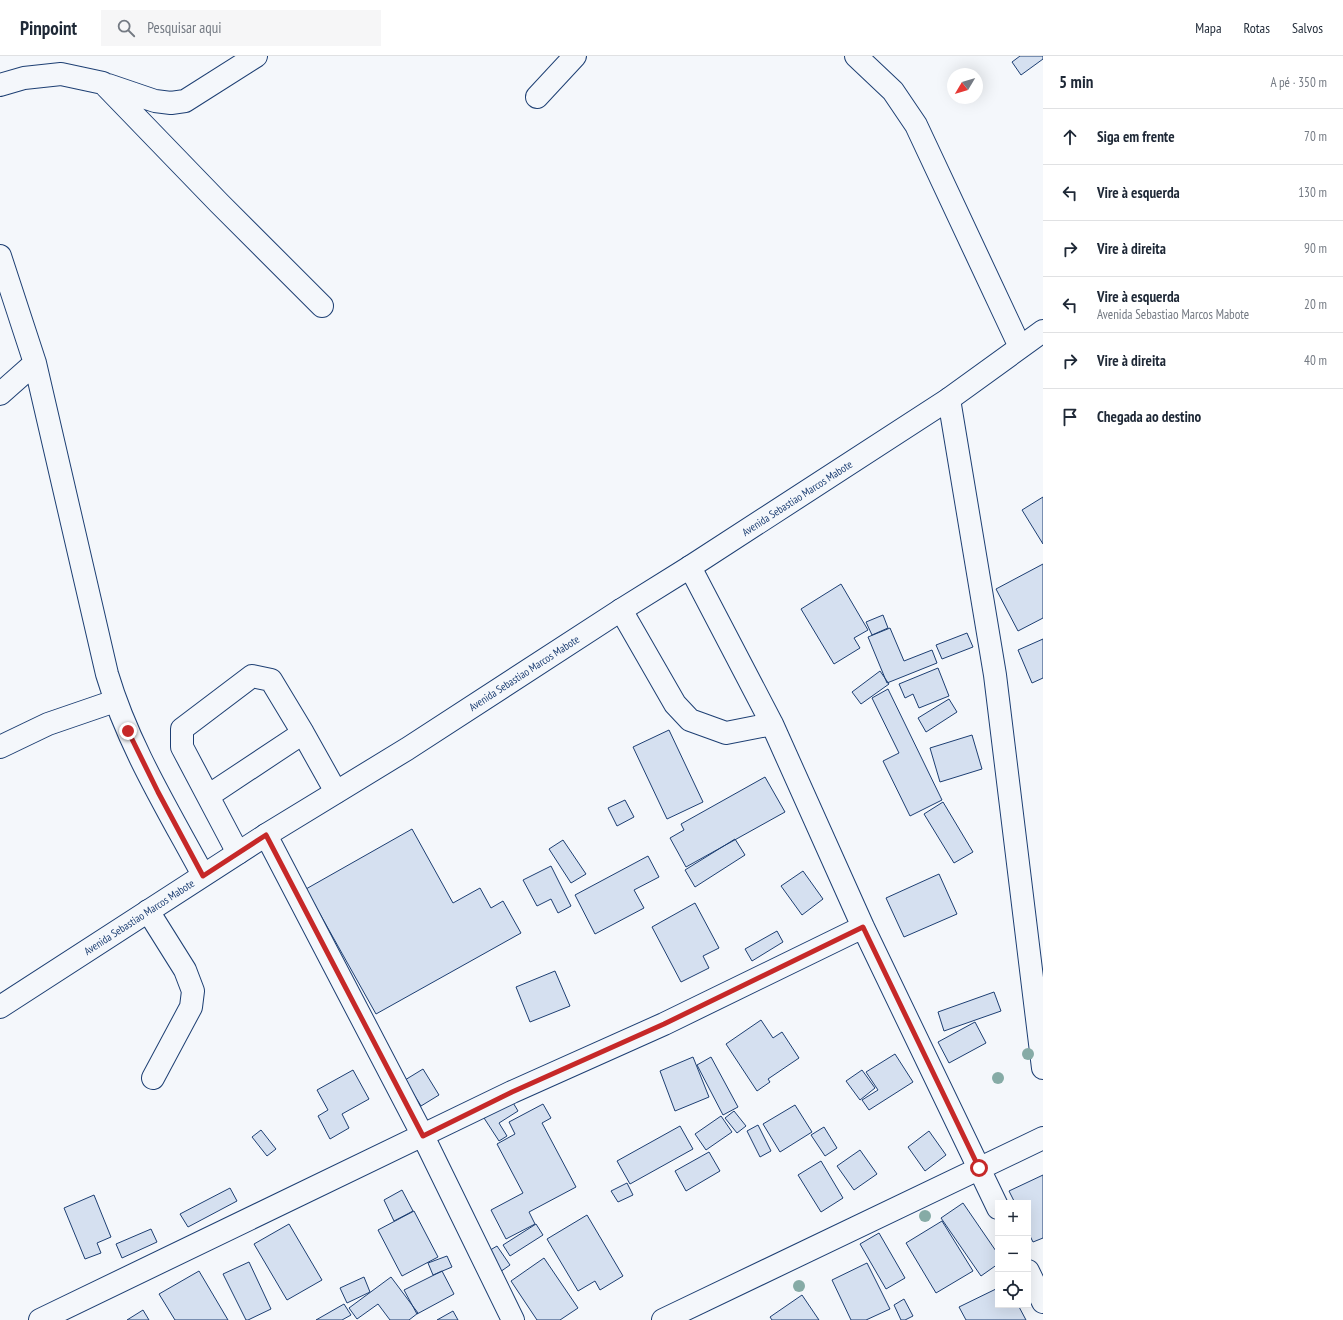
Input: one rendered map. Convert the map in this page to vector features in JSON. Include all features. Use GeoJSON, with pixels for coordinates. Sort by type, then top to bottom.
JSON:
{"type":"FeatureCollection","features":[{"type":"Feature","properties":{"kind":"street"},"geometry":{"type":"LineString","coordinates":[[0,85],[24,78],[61,74],[103,83],[155,101],[170,103],[185,101],[256,56]]}},
{"type":"Feature","properties":{"kind":"street"},"geometry":{"type":"LineString","coordinates":[[537,97],[575,56]]}},
{"type":"Feature","properties":{"kind":"street"},"geometry":{"type":"LineString","coordinates":[[856,56],[893,91],[916,125],[1036,340]]}},
{"type":"Feature","properties":{"kind":"street"},"geometry":{"type":"LineString","coordinates":[[103,83],[219,203],[322,306]]}},
{"type":"Feature","properties":{"kind":"street"},"geometry":{"type":"LineString","coordinates":[[0,256],[35,363],[107,674],[115,701],[155,786],[203,876]]}},
{"type":"Feature","properties":{"kind":"street","name":"Avenida Sebastiao Marcos Mabote"},"geometry":{"type":"LineString","coordinates":[[0,1007],[266,835],[407,749],[690,567],[949,399],[1036,340]]}},
{"type":"Feature","properties":{"kind":"street"},"geometry":{"type":"LineString","coordinates":[[0,394],[35,363]]}},
{"type":"Feature","properties":{"kind":"street"},"geometry":{"type":"LineString","coordinates":[[949,399],[995,675],[1043,1068]]}},
{"type":"Feature","properties":{"kind":"street"},"geometry":{"type":"LineString","coordinates":[[690,567],[772,724],[863,927],[995,1202]]}},
{"type":"Feature","properties":{"kind":"street"},"geometry":{"type":"LineString","coordinates":[[621,610],[675,704],[690,720],[726,733],[772,724]]}},
{"type":"Feature","properties":{"kind":"street"},"geometry":{"type":"LineString","coordinates":[[238,853],[182,747],[182,729],[252,676],[271,680],[336,792]]}},
{"type":"Feature","properties":{"kind":"street"},"geometry":{"type":"LineString","coordinates":[[0,747],[48,724],[115,701]]}},
{"type":"Feature","properties":{"kind":"street"},"geometry":{"type":"LineString","coordinates":[[208,796],[303,733]]}},
{"type":"Feature","properties":{"kind":"street"},"geometry":{"type":"LineString","coordinates":[[266,835],[423,1136],[513,1320]]}},
{"type":"Feature","properties":{"kind":"street"},"geometry":{"type":"LineString","coordinates":[[148,911],[186,970],[193,992],[191,1008],[153,1078]]}},
{"type":"Feature","properties":{"kind":"street"},"geometry":{"type":"LineString","coordinates":[[40,1320],[512,1092],[664,1024],[863,927]]}},
{"type":"Feature","properties":{"kind":"street"},"geometry":{"type":"LineString","coordinates":[[663,1320],[1043,1138]]}},
{"type":"Feature","properties":{"kind":"street"},"geometry":{"type":"LineString","coordinates":[[1028,1272],[1043,1302]]}},
{"type":"Feature","properties":{"kind":"building"},"geometry":{"type":"Polygon","coordinates":[[[1020,56],[1043,56],[1043,59],[1021,75],[1012,62],[1020,56]]]}},
{"type":"Feature","properties":{"kind":"building"},"geometry":{"type":"Polygon","coordinates":[[[1043,497],[1043,544],[1022,510],[1043,497]]]}},
{"type":"Feature","properties":{"kind":"building"},"geometry":{"type":"Polygon","coordinates":[[[1043,564],[1043,618],[1018,631],[996,589],[1043,564]]]}},
{"type":"Feature","properties":{"kind":"building"},"geometry":{"type":"Polygon","coordinates":[[[841,584],[868,630],[854,638],[860,648],[834,664],[801,609],[841,584]]]}},
{"type":"Feature","properties":{"kind":"building"},"geometry":{"type":"Polygon","coordinates":[[[883,615],[888,628],[872,635],[866,622],[883,615]]]}},
{"type":"Feature","properties":{"kind":"building"},"geometry":{"type":"Polygon","coordinates":[[[890,628],[904,661],[932,650],[937,663],[887,683],[868,637],[890,628]]]}},
{"type":"Feature","properties":{"kind":"building"},"geometry":{"type":"Polygon","coordinates":[[[967,633],[973,647],[942,659],[936,645],[967,633]]]}},
{"type":"Feature","properties":{"kind":"building"},"geometry":{"type":"Polygon","coordinates":[[[1043,639],[1043,678],[1032,683],[1018,650],[1043,639]]]}},
{"type":"Feature","properties":{"kind":"building"},"geometry":{"type":"Polygon","coordinates":[[[938,668],[949,696],[919,708],[913,694],[905,698],[899,684],[938,668]]]}},
{"type":"Feature","properties":{"kind":"building"},"geometry":{"type":"Polygon","coordinates":[[[880,671],[889,684],[861,704],[852,692],[880,671]]]}},
{"type":"Feature","properties":{"kind":"building"},"geometry":{"type":"Polygon","coordinates":[[[888,689],[942,800],[910,816],[883,761],[899,753],[872,698],[888,689]]]}},
{"type":"Feature","properties":{"kind":"building"},"geometry":{"type":"Polygon","coordinates":[[[949,699],[957,712],[926,732],[918,718],[949,699]]]}},
{"type":"Feature","properties":{"kind":"building"},"geometry":{"type":"Polygon","coordinates":[[[669,730],[703,802],[667,819],[633,747],[669,730]]]}},
{"type":"Feature","properties":{"kind":"building"},"geometry":{"type":"Polygon","coordinates":[[[972,735],[982,769],[940,782],[930,748],[972,735]]]}},
{"type":"Feature","properties":{"kind":"building"},"geometry":{"type":"Polygon","coordinates":[[[765,777],[785,812],[686,867],[670,838],[684,830],[681,824],[765,777]]]}},
{"type":"Feature","properties":{"kind":"building"},"geometry":{"type":"Polygon","coordinates":[[[625,800],[634,817],[617,826],[608,808],[625,800]]]}},
{"type":"Feature","properties":{"kind":"building"},"geometry":{"type":"Polygon","coordinates":[[[943,802],[973,852],[954,863],[924,814],[943,802]]]}},
{"type":"Feature","properties":{"kind":"building"},"geometry":{"type":"Polygon","coordinates":[[[412,829],[453,903],[480,888],[491,908],[503,901],[521,933],[376,1014],[306,889],[412,829]]]}},
{"type":"Feature","properties":{"kind":"building"},"geometry":{"type":"Polygon","coordinates":[[[735,839],[745,855],[695,887],[685,870],[735,839]]]}},
{"type":"Feature","properties":{"kind":"building"},"geometry":{"type":"Polygon","coordinates":[[[563,840],[586,874],[571,883],[549,849],[563,840]]]}},
{"type":"Feature","properties":{"kind":"building"},"geometry":{"type":"Polygon","coordinates":[[[648,856],[659,877],[634,890],[644,908],[595,934],[575,895],[648,856]]]}},
{"type":"Feature","properties":{"kind":"building"},"geometry":{"type":"Polygon","coordinates":[[[551,866],[571,906],[558,913],[551,899],[537,906],[523,880],[551,866]]]}},
{"type":"Feature","properties":{"kind":"building"},"geometry":{"type":"Polygon","coordinates":[[[803,871],[823,899],[802,915],[781,886],[803,871]]]}},
{"type":"Feature","properties":{"kind":"building"},"geometry":{"type":"Polygon","coordinates":[[[939,874],[957,914],[904,937],[886,898],[939,874]]]}},
{"type":"Feature","properties":{"kind":"building"},"geometry":{"type":"Polygon","coordinates":[[[695,903],[719,948],[703,956],[709,968],[681,982],[652,927],[695,903]]]}},
{"type":"Feature","properties":{"kind":"building"},"geometry":{"type":"Polygon","coordinates":[[[777,931],[783,942],[752,961],[745,949],[777,931]]]}},
{"type":"Feature","properties":{"kind":"building"},"geometry":{"type":"Polygon","coordinates":[[[555,971],[570,1006],[530,1022],[516,987],[555,971]]]}},
{"type":"Feature","properties":{"kind":"building"},"geometry":{"type":"Polygon","coordinates":[[[994,992],[1001,1011],[944,1031],[938,1012],[994,992]]]}},
{"type":"Feature","properties":{"kind":"building"},"geometry":{"type":"Polygon","coordinates":[[[761,1020],[773,1038],[782,1032],[799,1058],[768,1079],[770,1082],[757,1091],[726,1044],[761,1020]]]}},
{"type":"Feature","properties":{"kind":"building"},"geometry":{"type":"Polygon","coordinates":[[[975,1022],[986,1043],[949,1063],[938,1042],[975,1022]]]}},
{"type":"Feature","properties":{"kind":"building"},"geometry":{"type":"Polygon","coordinates":[[[895,1054],[913,1082],[869,1110],[862,1100],[878,1090],[866,1072],[895,1054]]]}},
{"type":"Feature","properties":{"kind":"building"},"geometry":{"type":"Polygon","coordinates":[[[693,1057],[709,1097],[675,1111],[660,1071],[693,1057]]]}},
{"type":"Feature","properties":{"kind":"building"},"geometry":{"type":"Polygon","coordinates":[[[711,1057],[738,1107],[723,1115],[697,1065],[711,1057]]]}},
{"type":"Feature","properties":{"kind":"building"},"geometry":{"type":"Polygon","coordinates":[[[423,1069],[439,1095],[421,1106],[405,1080],[423,1069]]]}},
{"type":"Feature","properties":{"kind":"building"},"geometry":{"type":"Polygon","coordinates":[[[353,1070],[369,1099],[342,1114],[349,1128],[330,1139],[318,1116],[328,1110],[317,1090],[353,1070]]]}},
{"type":"Feature","properties":{"kind":"building"},"geometry":{"type":"Polygon","coordinates":[[[862,1070],[875,1088],[860,1100],[846,1081],[862,1070]]]}},
{"type":"Feature","properties":{"kind":"building"},"geometry":{"type":"Polygon","coordinates":[[[512,1101],[518,1111],[499,1123],[507,1136],[499,1141],[484,1118],[512,1101]]]}},
{"type":"Feature","properties":{"kind":"building"},"geometry":{"type":"Polygon","coordinates":[[[543,1104],[551,1118],[542,1123],[576,1187],[529,1212],[535,1224],[506,1239],[491,1210],[523,1193],[497,1144],[515,1134],[509,1122],[543,1104]]]}},
{"type":"Feature","properties":{"kind":"building"},"geometry":{"type":"Polygon","coordinates":[[[795,1105],[812,1132],[780,1152],[763,1124],[795,1105]]]}},
{"type":"Feature","properties":{"kind":"building"},"geometry":{"type":"Polygon","coordinates":[[[734,1111],[746,1126],[737,1133],[725,1118],[734,1111]]]}},
{"type":"Feature","properties":{"kind":"building"},"geometry":{"type":"Polygon","coordinates":[[[721,1116],[732,1132],[706,1150],[695,1134],[721,1116]]]}},
{"type":"Feature","properties":{"kind":"building"},"geometry":{"type":"Polygon","coordinates":[[[758,1125],[771,1151],[760,1157],[747,1131],[758,1125]]]}},
{"type":"Feature","properties":{"kind":"building"},"geometry":{"type":"Polygon","coordinates":[[[680,1126],[693,1149],[630,1184],[617,1161],[680,1126]]]}},
{"type":"Feature","properties":{"kind":"building"},"geometry":{"type":"Polygon","coordinates":[[[824,1127],[837,1148],[825,1156],[811,1135],[824,1127]]]}},
{"type":"Feature","properties":{"kind":"building"},"geometry":{"type":"Polygon","coordinates":[[[261,1130],[276,1149],[267,1156],[252,1137],[261,1130]]]}},
{"type":"Feature","properties":{"kind":"building"},"geometry":{"type":"Polygon","coordinates":[[[929,1131],[946,1155],[925,1171],[908,1147],[929,1131]]]}},
{"type":"Feature","properties":{"kind":"building"},"geometry":{"type":"Polygon","coordinates":[[[860,1150],[877,1174],[854,1190],[837,1166],[860,1150]]]}},
{"type":"Feature","properties":{"kind":"building"},"geometry":{"type":"Polygon","coordinates":[[[709,1152],[720,1171],[686,1191],[675,1171],[709,1152]]]}},
{"type":"Feature","properties":{"kind":"building"},"geometry":{"type":"Polygon","coordinates":[[[821,1161],[843,1198],[821,1212],[798,1175],[821,1161]]]}},
{"type":"Feature","properties":{"kind":"building"},"geometry":{"type":"Polygon","coordinates":[[[1043,1175],[1043,1238],[1033,1242],[1031,1238],[1031,1200],[1014,1200],[1009,1191],[1043,1175]]]}},
{"type":"Feature","properties":{"kind":"building"},"geometry":{"type":"Polygon","coordinates":[[[627,1183],[633,1195],[618,1202],[611,1191],[627,1183]]]}},
{"type":"Feature","properties":{"kind":"building"},"geometry":{"type":"Polygon","coordinates":[[[230,1188],[237,1201],[188,1227],[180,1214],[230,1188]]]}},
{"type":"Feature","properties":{"kind":"building"},"geometry":{"type":"Polygon","coordinates":[[[402,1190],[413,1211],[394,1221],[384,1200],[402,1190]]]}},
{"type":"Feature","properties":{"kind":"building"},"geometry":{"type":"Polygon","coordinates":[[[94,1195],[111,1237],[97,1243],[101,1253],[85,1259],[64,1208],[94,1195]]]}},
{"type":"Feature","properties":{"kind":"building"},"geometry":{"type":"Polygon","coordinates":[[[963,1203],[995,1250],[995,1266],[981,1276],[941,1218],[963,1203]]]}},
{"type":"Feature","properties":{"kind":"building"},"geometry":{"type":"Polygon","coordinates":[[[414,1211],[438,1257],[402,1276],[378,1230],[414,1211]]]}},
{"type":"Feature","properties":{"kind":"building"},"geometry":{"type":"Polygon","coordinates":[[[587,1215],[623,1276],[600,1290],[595,1281],[578,1291],[547,1239],[587,1215]]]}},
{"type":"Feature","properties":{"kind":"building"},"geometry":{"type":"Polygon","coordinates":[[[942,1221],[973,1271],[936,1293],[906,1243],[942,1221]]]}},
{"type":"Feature","properties":{"kind":"building"},"geometry":{"type":"Polygon","coordinates":[[[289,1224],[322,1280],[287,1300],[254,1244],[289,1224]]]}},
{"type":"Feature","properties":{"kind":"building"},"geometry":{"type":"Polygon","coordinates":[[[536,1224],[543,1235],[510,1256],[503,1245],[536,1224]]]}},
{"type":"Feature","properties":{"kind":"building"},"geometry":{"type":"Polygon","coordinates":[[[151,1229],[157,1242],[122,1258],[116,1244],[151,1229]]]}},
{"type":"Feature","properties":{"kind":"building"},"geometry":{"type":"Polygon","coordinates":[[[879,1233],[905,1278],[886,1289],[860,1244],[879,1233]]]}},
{"type":"Feature","properties":{"kind":"building"},"geometry":{"type":"Polygon","coordinates":[[[497,1246],[510,1265],[500,1272],[487,1252],[497,1246]]]}},
{"type":"Feature","properties":{"kind":"building"},"geometry":{"type":"Polygon","coordinates":[[[447,1256],[452,1267],[433,1275],[428,1263],[447,1256]]]}},
{"type":"Feature","properties":{"kind":"building"},"geometry":{"type":"Polygon","coordinates":[[[544,1258],[578,1308],[560,1320],[537,1320],[511,1281],[544,1258]]]}},
{"type":"Feature","properties":{"kind":"building"},"geometry":{"type":"Polygon","coordinates":[[[249,1262],[271,1309],[246,1320],[223,1274],[249,1262]]]}},
{"type":"Feature","properties":{"kind":"building"},"geometry":{"type":"Polygon","coordinates":[[[867,1263],[890,1309],[866,1320],[851,1320],[832,1280],[867,1263]]]}},
{"type":"Feature","properties":{"kind":"building"},"geometry":{"type":"Polygon","coordinates":[[[199,1271],[228,1320],[175,1320],[159,1294],[199,1271]]]}},
{"type":"Feature","properties":{"kind":"building"},"geometry":{"type":"Polygon","coordinates":[[[442,1271],[454,1294],[417,1314],[404,1290],[442,1271]]]}},
{"type":"Feature","properties":{"kind":"building"},"geometry":{"type":"Polygon","coordinates":[[[364,1277],[370,1292],[347,1303],[340,1288],[364,1277]]]}},
{"type":"Feature","properties":{"kind":"building"},"geometry":{"type":"Polygon","coordinates":[[[391,1277],[418,1313],[409,1320],[390,1320],[378,1304],[357,1319],[349,1308],[391,1277]]]}},
{"type":"Feature","properties":{"kind":"building"},"geometry":{"type":"Polygon","coordinates":[[[995,1289],[995,1308],[1020,1308],[1026,1320],[966,1320],[959,1307],[995,1289]]]}},
{"type":"Feature","properties":{"kind":"building"},"geometry":{"type":"Polygon","coordinates":[[[802,1295],[819,1320],[772,1320],[770,1317],[802,1295]]]}},
{"type":"Feature","properties":{"kind":"building"},"geometry":{"type":"Polygon","coordinates":[[[904,1299],[913,1316],[905,1320],[901,1320],[894,1305],[904,1299]]]}},
{"type":"Feature","properties":{"kind":"building"},"geometry":{"type":"Polygon","coordinates":[[[344,1304],[351,1315],[342,1320],[316,1320],[344,1304]]]}},
{"type":"Feature","properties":{"kind":"building"},"geometry":{"type":"Polygon","coordinates":[[[143,1310],[149,1320],[127,1320],[143,1310]]]}},
{"type":"Feature","properties":{"kind":"building"},"geometry":{"type":"Polygon","coordinates":[[[453,1311],[458,1320],[437,1320],[453,1311]]]}},
{"type":"Feature","properties":{"kind":"route"},"geometry":{"type":"LineString","coordinates":[[128,731],[158,792],[203,876],[266,835],[423,1136],[512,1092],[664,1024],[863,927],[979,1168]]}}]}
